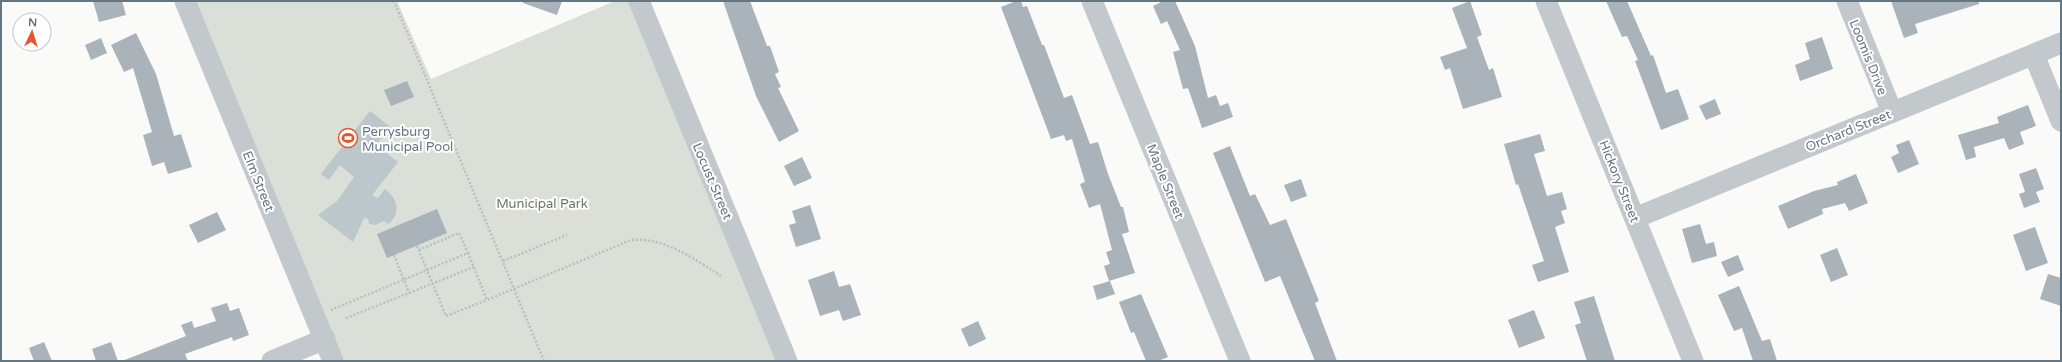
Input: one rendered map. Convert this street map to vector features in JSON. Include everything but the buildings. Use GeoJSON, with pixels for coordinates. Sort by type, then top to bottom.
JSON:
{"type":"FeatureCollection","features":[{"type":"Feature","properties":{"kind":"street","name":"Elm Street"},"geometry":{"type":"LineString","coordinates":[[185,1],[334,361]]}},
{"type":"Feature","properties":{"kind":"street","name":"Locust Street"},"geometry":{"type":"LineString","coordinates":[[639,1],[787,361]]}},
{"type":"Feature","properties":{"kind":"street","name":"Maple Street"},"geometry":{"type":"LineString","coordinates":[[1092,1],[1240,361]]}},
{"type":"Feature","properties":{"kind":"street","name":"Hickory Street"},"geometry":{"type":"LineString","coordinates":[[1546,1],[1693,361]]}},
{"type":"Feature","properties":{"kind":"street","name":"Loomis Drive"},"geometry":{"type":"LineString","coordinates":[[1847,1],[1892,112]]}},
{"type":"Feature","properties":{"kind":"street","name":"Orchard Street"},"geometry":{"type":"LineString","coordinates":[[1635,218],[2061,43]]}},
{"type":"Feature","properties":{"kind":"street"},"geometry":{"type":"LineString","coordinates":[[2034,54],[2061,122]]}},
{"type":"Feature","properties":{"kind":"street"},"geometry":{"type":"LineString","coordinates":[[272,361],[325,339]]}},
{"type":"Feature","properties":{"kind":"path"},"geometry":{"type":"LineString","coordinates":[[394,1],[544,361]]}},
{"type":"Feature","properties":{"kind":"path"},"geometry":{"type":"LineString","coordinates":[[419,250],[459,233],[487,300]]}},
{"type":"Feature","properties":{"kind":"path"},"geometry":{"type":"LineString","coordinates":[[503,262],[567,235]]}},
{"type":"Feature","properties":{"kind":"path"},"geometry":{"type":"LineString","coordinates":[[417,246],[446,316],[515,289],[631,240],[652,242],[679,251],[721,276]]}},
{"type":"Feature","properties":{"kind":"path"},"geometry":{"type":"LineString","coordinates":[[341,305],[468,253]]}},
{"type":"Feature","properties":{"kind":"path"},"geometry":{"type":"LineString","coordinates":[[394,255],[409,293]]}},
{"type":"Feature","properties":{"kind":"path"},"geometry":{"type":"LineString","coordinates":[[346,318],[474,267]]}},
{"type":"Feature","properties":{"kind":"green space","name":"Municipal Park"},"geometry":{"type":"Polygon","coordinates":[[[187,1],[397,1],[431,79],[615,1],[631,1],[779,361],[339,361],[187,1]]]}},
{"type":"Feature","properties":{"kind":"shaded area"},"geometry":{"type":"Polygon","coordinates":[[[370,111],[390,127],[376,145],[398,162],[373,196],[378,198],[385,189],[393,197],[396,210],[393,219],[389,224],[384,221],[375,225],[369,224],[368,219],[364,218],[353,242],[318,215],[337,201],[354,177],[341,166],[339,166],[329,180],[321,174],[370,111]]]}},
{"type":"Feature","properties":{"kind":"place","name":"Perrysburg Municipal Pool"},"geometry":{"type":"Point","coordinates":[348,138]}}]}
